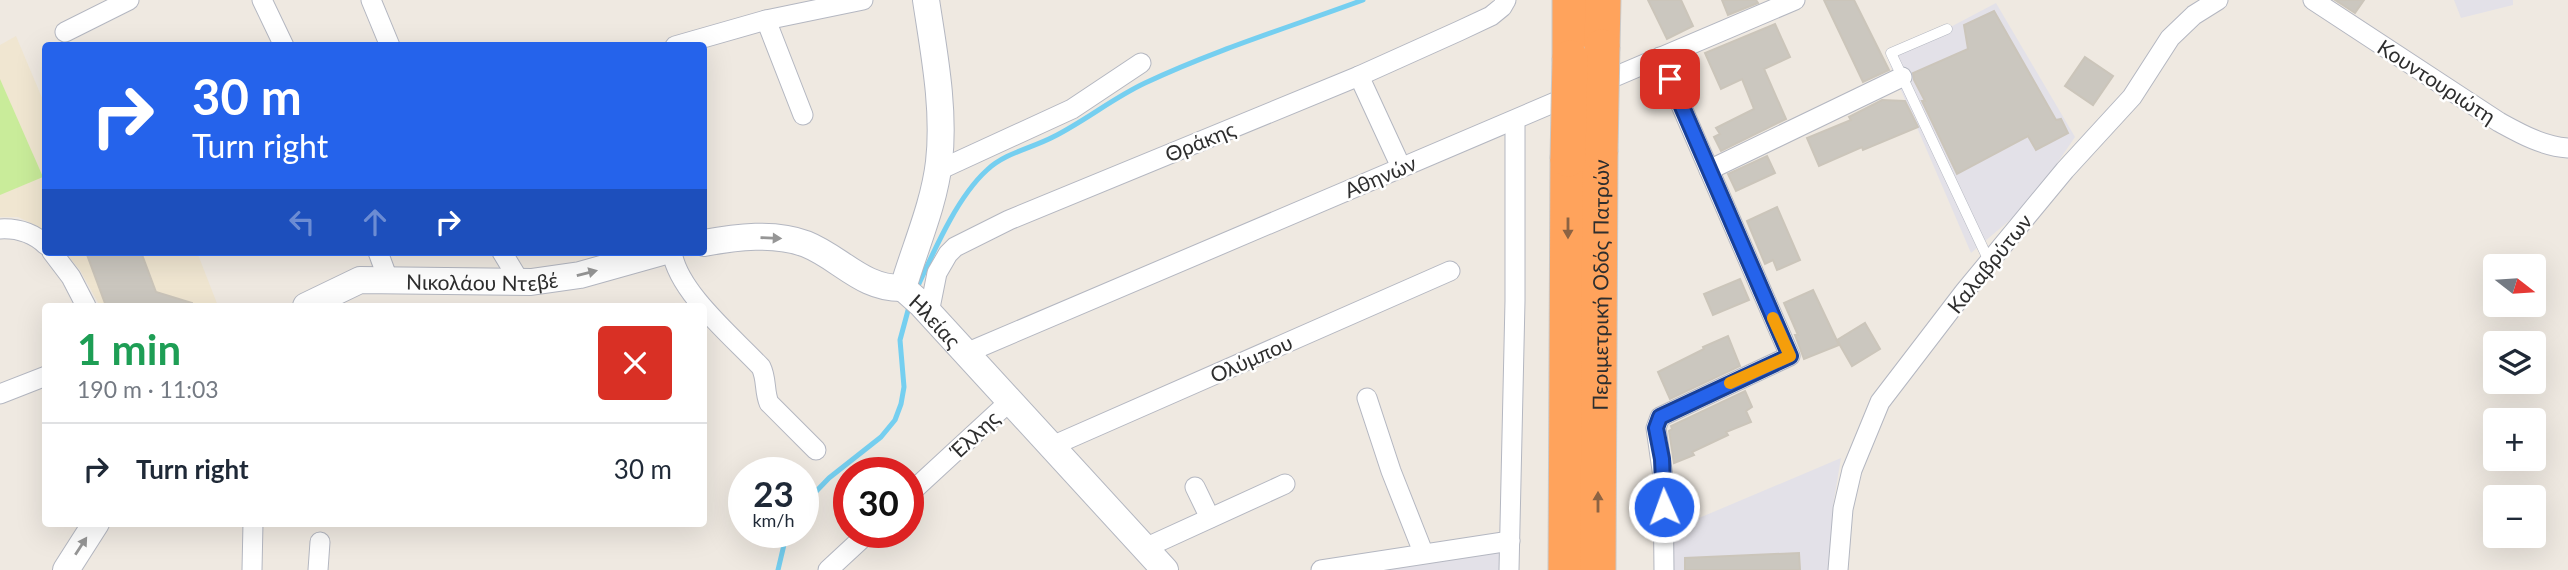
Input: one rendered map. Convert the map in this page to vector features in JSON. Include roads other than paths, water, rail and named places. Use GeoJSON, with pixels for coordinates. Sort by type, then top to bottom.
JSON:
{"type":"FeatureCollection","features":[{"type":"Feature","properties":{"kind":"highway","name":"Περιμετρική Οδός Πατρών"},"geometry":{"type":"LineString","coordinates":[[1570,0],[1586,53]]}},
{"type":"Feature","properties":{"kind":"highway","name":"Περιμετρική Οδός Πατρών"},"geometry":{"type":"LineString","coordinates":[[1566,570],[1586,53],[1603,0]]}},
{"type":"Feature","properties":{"kind":"highway","name":"Περιμετρική Οδός Πατρών"},"geometry":{"type":"LineString","coordinates":[[1584,156],[1598,570]]}},
{"type":"Feature","properties":{"kind":"main road","name":"Ηλείας"},"geometry":{"type":"LineString","coordinates":[[926,0],[940,123],[937,171],[915,299],[1165,570]]}},
{"type":"Feature","properties":{"kind":"main road"},"geometry":{"type":"LineString","coordinates":[[707,243],[757,237],[793,240],[814,248],[870,283],[915,299]]}},
{"type":"Feature","properties":{"kind":"main road","name":"Νικολάου Ντεβέ"},"geometry":{"type":"LineString","coordinates":[[312,303],[359,279],[520,282],[580,275],[648,256]]}},
{"type":"Feature","properties":{"kind":"main road"},"geometry":{"type":"LineString","coordinates":[[66,570],[93,527]]}},
{"type":"Feature","properties":{"kind":"street"},"geometry":{"type":"LineString","coordinates":[[65,32],[129,0]]}},
{"type":"Feature","properties":{"kind":"street"},"geometry":{"type":"LineString","coordinates":[[262,0],[281,42]]}},
{"type":"Feature","properties":{"kind":"street"},"geometry":{"type":"LineString","coordinates":[[371,0],[388,42]]}},
{"type":"Feature","properties":{"kind":"street"},"geometry":{"type":"LineString","coordinates":[[689,42],[766,20],[863,0]]}},
{"type":"Feature","properties":{"kind":"street","name":"Θράκης"},"geometry":{"type":"LineString","coordinates":[[915,299],[955,247],[1009,220],[1359,76],[1491,16],[1506,0]]}},
{"type":"Feature","properties":{"kind":"street","name":"Αθηνών"},"geometry":{"type":"LineString","coordinates":[[966,353],[1795,0]]}},
{"type":"Feature","properties":{"kind":"street","name":"Καλαβρύτων"},"geometry":{"type":"LineString","coordinates":[[1838,570],[1843,509],[1849,483],[1880,402],[2065,170],[2132,97],[2170,38],[2194,15],[2218,0]]}},
{"type":"Feature","properties":{"kind":"street","name":"Κουντουριώτη"},"geometry":{"type":"LineString","coordinates":[[2313,0],[2499,122],[2527,138],[2568,148]]}},
{"type":"Feature","properties":{"kind":"street"},"geometry":{"type":"LineString","coordinates":[[766,20],[803,115]]}},
{"type":"Feature","properties":{"kind":"street"},"geometry":{"type":"LineString","coordinates":[[1660,57],[1790,356],[1660,417],[1656,428],[1663,477],[1664,570]]}},
{"type":"Feature","properties":{"kind":"street"},"geometry":{"type":"LineString","coordinates":[[937,171],[1072,109],[1141,63]]}},
{"type":"Feature","properties":{"kind":"street"},"geometry":{"type":"LineString","coordinates":[[1359,76],[1401,167]]}},
{"type":"Feature","properties":{"kind":"street"},"geometry":{"type":"LineString","coordinates":[[1709,170],[1902,77]]}},
{"type":"Feature","properties":{"kind":"street"},"geometry":{"type":"LineString","coordinates":[[1509,570],[1515,301],[1515,120]]}},
{"type":"Feature","properties":{"kind":"street"},"geometry":{"type":"LineString","coordinates":[[0,229],[17,229],[42,242]]}},
{"type":"Feature","properties":{"kind":"street"},"geometry":{"type":"LineString","coordinates":[[55,256],[71,277],[84,303]]}},
{"type":"Feature","properties":{"kind":"street"},"geometry":{"type":"LineString","coordinates":[[379,256],[388,279]]}},
{"type":"Feature","properties":{"kind":"street"},"geometry":{"type":"LineString","coordinates":[[504,256],[520,282]]}},
{"type":"Feature","properties":{"kind":"street"},"geometry":{"type":"LineString","coordinates":[[672,256],[686,287],[701,303]]}},
{"type":"Feature","properties":{"kind":"street","name":"Ολύμπου"},"geometry":{"type":"LineString","coordinates":[[1052,446],[1450,271]]}},
{"type":"Feature","properties":{"kind":"street"},"geometry":{"type":"LineString","coordinates":[[707,309],[761,366],[766,376],[766,396],[769,403],[816,450]]}},
{"type":"Feature","properties":{"kind":"street"},"geometry":{"type":"LineString","coordinates":[[0,394],[42,378]]}},
{"type":"Feature","properties":{"kind":"street"},"geometry":{"type":"LineString","coordinates":[[1367,398],[1391,471],[1423,552]]}},
{"type":"Feature","properties":{"kind":"street","name":"Έλλης"},"geometry":{"type":"LineString","coordinates":[[924,480],[1010,401]]}},
{"type":"Feature","properties":{"kind":"street"},"geometry":{"type":"LineString","coordinates":[[1145,548],[1285,484]]}},
{"type":"Feature","properties":{"kind":"street"},"geometry":{"type":"LineString","coordinates":[[1195,487],[1210,518]]}},
{"type":"Feature","properties":{"kind":"street"},"geometry":{"type":"LineString","coordinates":[[252,570],[253,527]]}},
{"type":"Feature","properties":{"kind":"street"},"geometry":{"type":"LineString","coordinates":[[1321,570],[1423,552],[1510,541]]}},
{"type":"Feature","properties":{"kind":"street"},"geometry":{"type":"LineString","coordinates":[[318,570],[320,542]]}},
{"type":"Feature","properties":{"kind":"street"},"geometry":{"type":"LineString","coordinates":[[828,570],[852,548]]}},
{"type":"Feature","properties":{"kind":"lane"},"geometry":{"type":"LineString","coordinates":[[1947,29],[1891,53],[1990,261]]}},
{"type":"Feature","properties":{"kind":"waterway"},"geometry":{"type":"LineString","coordinates":[[917,288],[956,209],[976,181],[994,164],[1053,137],[1133,89],[1171,71],[1363,0]]}},
{"type":"Feature","properties":{"kind":"waterway"},"geometry":{"type":"LineString","coordinates":[[819,488],[881,437],[895,420],[904,387],[900,340],[910,303]]}},
{"type":"Feature","properties":{"kind":"waterway"},"geometry":{"type":"LineString","coordinates":[[778,570],[783,548]]}}]}
